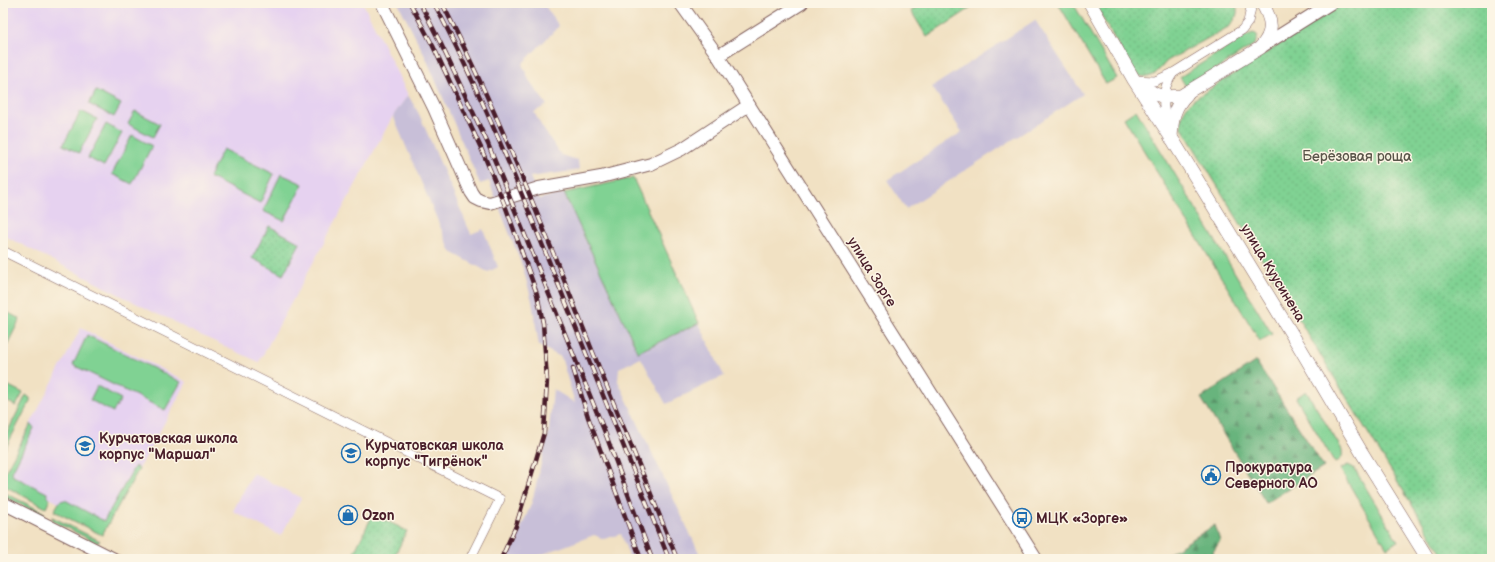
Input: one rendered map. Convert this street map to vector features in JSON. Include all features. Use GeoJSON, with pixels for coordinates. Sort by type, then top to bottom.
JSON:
{"type":"FeatureCollection","features":[{"type":"Feature","properties":{"kind":"main road","name":"улица Куусинена"},"geometry":{"type":"LineString","coordinates":[[1090,3],[1134,80],[1299,346],[1362,453],[1428,559]]}},
{"type":"Feature","properties":{"kind":"main road"},"geometry":{"type":"LineString","coordinates":[[1134,80],[1155,94],[1163,97],[1175,98],[1187,94],[1260,48],[1267,40],[1271,25],[1262,3]]}},
{"type":"Feature","properties":{"kind":"main road"},"geometry":{"type":"LineString","coordinates":[[1171,138],[1174,113],[1177,106],[1187,94]]}},
{"type":"Feature","properties":{"kind":"street"},"geometry":{"type":"LineString","coordinates":[[382,3],[427,94],[471,192],[475,198],[481,201],[490,203],[539,188],[608,175],[651,164],[682,149],[749,105]]}},
{"type":"Feature","properties":{"kind":"street","name":"улица Зорге"},"geometry":{"type":"LineString","coordinates":[[680,3],[718,56],[1036,559]]}},
{"type":"Feature","properties":{"kind":"street"},"geometry":{"type":"LineString","coordinates":[[718,56],[802,3]]}},
{"type":"Feature","properties":{"kind":"street"},"geometry":{"type":"LineString","coordinates":[[1134,80],[1155,81],[1173,73],[1242,30],[1248,22],[1252,3]]}},
{"type":"Feature","properties":{"kind":"street"},"geometry":{"type":"LineString","coordinates":[[1260,48],[1331,3]]}},
{"type":"Feature","properties":{"kind":"street"},"geometry":{"type":"LineString","coordinates":[[1171,138],[1165,115],[1163,97],[1165,87],[1173,73]]}},
{"type":"Feature","properties":{"kind":"street"},"geometry":{"type":"LineString","coordinates":[[3,251],[500,499],[470,559]]}},
{"type":"Feature","properties":{"kind":"street"},"geometry":{"type":"LineString","coordinates":[[3,503],[114,559]]}},
{"type":"Feature","properties":{"kind":"shaded area"},"geometry":{"type":"Polygon","coordinates":[[[3,3],[363,3],[408,95],[393,116],[259,362],[183,327],[170,319],[159,315],[3,235],[3,3]]]}},
{"type":"Feature","properties":{"kind":"shaded area"},"geometry":{"type":"Polygon","coordinates":[[[398,3],[543,3],[559,26],[522,64],[529,80],[547,105],[534,112],[542,127],[561,155],[578,160],[579,170],[530,177],[539,199],[564,193],[638,352],[699,323],[724,376],[666,404],[641,358],[619,368],[618,381],[702,559],[630,559],[621,534],[604,539],[594,535],[530,559],[508,559],[532,502],[549,430],[553,389],[575,403],[561,357],[539,346],[532,301],[523,268],[489,181],[480,184],[426,58],[398,3]]]}},
{"type":"Feature","properties":{"kind":"shaded area"},"geometry":{"type":"Polygon","coordinates":[[[1035,20],[1083,94],[906,209],[887,180],[962,132],[932,87],[1035,20]]]}},
{"type":"Feature","properties":{"kind":"shaded area"},"geometry":{"type":"Polygon","coordinates":[[[408,95],[419,114],[471,234],[483,229],[498,267],[488,272],[451,252],[393,116],[408,95]]]}},
{"type":"Feature","properties":{"kind":"shaded area","name":"Курчатовская школа корпус \"Маршал\""},"geometry":{"type":"Polygon","coordinates":[[[81,328],[187,382],[106,528],[4,474],[81,328]]]}},
{"type":"Feature","properties":{"kind":"shaded area"},"geometry":{"type":"Polygon","coordinates":[[[253,473],[301,498],[281,536],[233,511],[253,473]]]}},
{"type":"Feature","properties":{"kind":"green space"},"geometry":{"type":"Polygon","coordinates":[[[923,3],[968,3],[971,8],[927,37],[911,11],[923,3]]]}},
{"type":"Feature","properties":{"kind":"green space"},"geometry":{"type":"Polygon","coordinates":[[[1058,3],[1073,3],[1117,78],[1106,84],[1058,3]]]}},
{"type":"Feature","properties":{"kind":"green space"},"geometry":{"type":"Polygon","coordinates":[[[1094,3],[1235,3],[1237,12],[1236,18],[1230,26],[1167,61],[1155,74],[1148,77],[1140,76],[1133,71],[1094,3]]]}},
{"type":"Feature","properties":{"kind":"green space","name":"Берёзовая роща"},"geometry":{"type":"Polygon","coordinates":[[[1344,3],[1492,3],[1492,559],[1445,559],[1182,128],[1183,112],[1193,100],[1344,3]]]}},
{"type":"Feature","properties":{"kind":"green space"},"geometry":{"type":"Polygon","coordinates":[[[1253,33],[1258,36],[1255,44],[1187,88],[1180,77],[1245,36],[1253,33]]]}},
{"type":"Feature","properties":{"kind":"green space"},"geometry":{"type":"Polygon","coordinates":[[[96,91],[121,104],[114,117],[89,104],[96,91]]]}},
{"type":"Feature","properties":{"kind":"green space"},"geometry":{"type":"Polygon","coordinates":[[[1136,110],[1272,334],[1260,341],[1124,118],[1136,110]]]}},
{"type":"Feature","properties":{"kind":"green space"},"geometry":{"type":"Polygon","coordinates":[[[81,111],[97,119],[79,153],[63,145],[81,111]]]}},
{"type":"Feature","properties":{"kind":"green space"},"geometry":{"type":"Polygon","coordinates":[[[135,111],[160,124],[153,137],[128,124],[135,111]]]}},
{"type":"Feature","properties":{"kind":"green space"},"geometry":{"type":"Polygon","coordinates":[[[106,124],[122,133],[104,166],[88,158],[106,124]]]}},
{"type":"Feature","properties":{"kind":"green space"},"geometry":{"type":"Polygon","coordinates":[[[132,135],[152,146],[132,184],[112,174],[132,135]]]}},
{"type":"Feature","properties":{"kind":"green space"},"geometry":{"type":"Polygon","coordinates":[[[223,149],[274,174],[260,203],[209,177],[223,149]]]}},
{"type":"Feature","properties":{"kind":"green space"},"geometry":{"type":"Polygon","coordinates":[[[281,174],[303,184],[284,221],[263,211],[281,174]]]}},
{"type":"Feature","properties":{"kind":"green space"},"geometry":{"type":"Polygon","coordinates":[[[633,178],[699,323],[638,352],[564,193],[633,178]]]}},
{"type":"Feature","properties":{"kind":"green space"},"geometry":{"type":"Polygon","coordinates":[[[269,226],[300,243],[283,275],[252,258],[269,226]]]}},
{"type":"Feature","properties":{"kind":"green space"},"geometry":{"type":"Polygon","coordinates":[[[3,310],[20,319],[3,353],[3,310]]]}},
{"type":"Feature","properties":{"kind":"green space"},"geometry":{"type":"Polygon","coordinates":[[[87,335],[181,382],[165,410],[73,365],[87,335]]]}},
{"type":"Feature","properties":{"kind":"green space"},"geometry":{"type":"Polygon","coordinates":[[[1256,361],[1324,467],[1266,503],[1201,398],[1256,361]]]}},
{"type":"Feature","properties":{"kind":"green space"},"geometry":{"type":"Polygon","coordinates":[[[3,383],[23,393],[16,406],[3,399],[3,383]]]}},
{"type":"Feature","properties":{"kind":"green space"},"geometry":{"type":"Polygon","coordinates":[[[97,386],[121,399],[113,412],[90,400],[97,386]]]}},
{"type":"Feature","properties":{"kind":"green space"},"geometry":{"type":"Polygon","coordinates":[[[1306,391],[1341,448],[1342,457],[1335,463],[1296,398],[1306,391]]]}},
{"type":"Feature","properties":{"kind":"green space"},"geometry":{"type":"Polygon","coordinates":[[[26,395],[30,398],[30,401],[3,453],[3,441],[26,395]]]}},
{"type":"Feature","properties":{"kind":"green space"},"geometry":{"type":"Polygon","coordinates":[[[31,424],[34,428],[12,472],[13,476],[47,493],[47,497],[50,499],[46,508],[3,485],[3,476],[31,424]]]}},
{"type":"Feature","properties":{"kind":"green space"},"geometry":{"type":"Polygon","coordinates":[[[1348,465],[1354,468],[1398,541],[1387,548],[1340,469],[1348,465]]]}},
{"type":"Feature","properties":{"kind":"green space"},"geometry":{"type":"Polygon","coordinates":[[[135,466],[139,469],[102,535],[54,511],[60,501],[65,500],[104,521],[135,466]]]}},
{"type":"Feature","properties":{"kind":"green space"},"geometry":{"type":"Polygon","coordinates":[[[3,492],[43,512],[44,516],[5,497],[3,492]]]}},
{"type":"Feature","properties":{"kind":"green space"},"geometry":{"type":"Polygon","coordinates":[[[373,514],[407,531],[393,559],[351,559],[373,514]]]}},
{"type":"Feature","properties":{"kind":"green space"},"geometry":{"type":"Polygon","coordinates":[[[52,517],[100,541],[97,543],[53,521],[52,517]]]}},
{"type":"Feature","properties":{"kind":"green space"},"geometry":{"type":"Polygon","coordinates":[[[1215,525],[1220,541],[1213,552],[1216,559],[1160,559],[1215,525]]]}},
{"type":"Feature","properties":{"kind":"railway"},"geometry":{"type":"LineString","coordinates":[[410,3],[433,46],[481,148],[506,208],[537,294],[543,323],[547,380],[544,433],[516,526],[501,559]]}},
{"type":"Feature","properties":{"kind":"railway"},"geometry":{"type":"LineString","coordinates":[[420,3],[488,144],[606,435],[652,559]]}},
{"type":"Feature","properties":{"kind":"railway"},"geometry":{"type":"LineString","coordinates":[[434,3],[469,74],[517,182],[669,559]]}},
{"type":"Feature","properties":{"kind":"railway"},"geometry":{"type":"LineString","coordinates":[[442,3],[483,87],[520,172],[677,559]]}},
{"type":"Feature","properties":{"kind":"railway"},"geometry":{"type":"LineString","coordinates":[[573,368],[588,417],[641,559]]}},
{"type":"Feature","properties":{"kind":"place","name":"Курчатовская школа корпус \"Маршал\""},"geometry":{"type":"Point","coordinates":[85,446]}},
{"type":"Feature","properties":{"kind":"place","name":"Курчатовская школа корпус \"Тигрёнок\""},"geometry":{"type":"Point","coordinates":[351,453]}},
{"type":"Feature","properties":{"kind":"place","name":"Прокуратура Северного АО"},"geometry":{"type":"Point","coordinates":[1211,475]}},
{"type":"Feature","properties":{"kind":"place","name":"Ozon"},"geometry":{"type":"Point","coordinates":[348,515]}},
{"type":"Feature","properties":{"kind":"place","name":"МЦК «Зорге»"},"geometry":{"type":"Point","coordinates":[1022,518]}}]}
